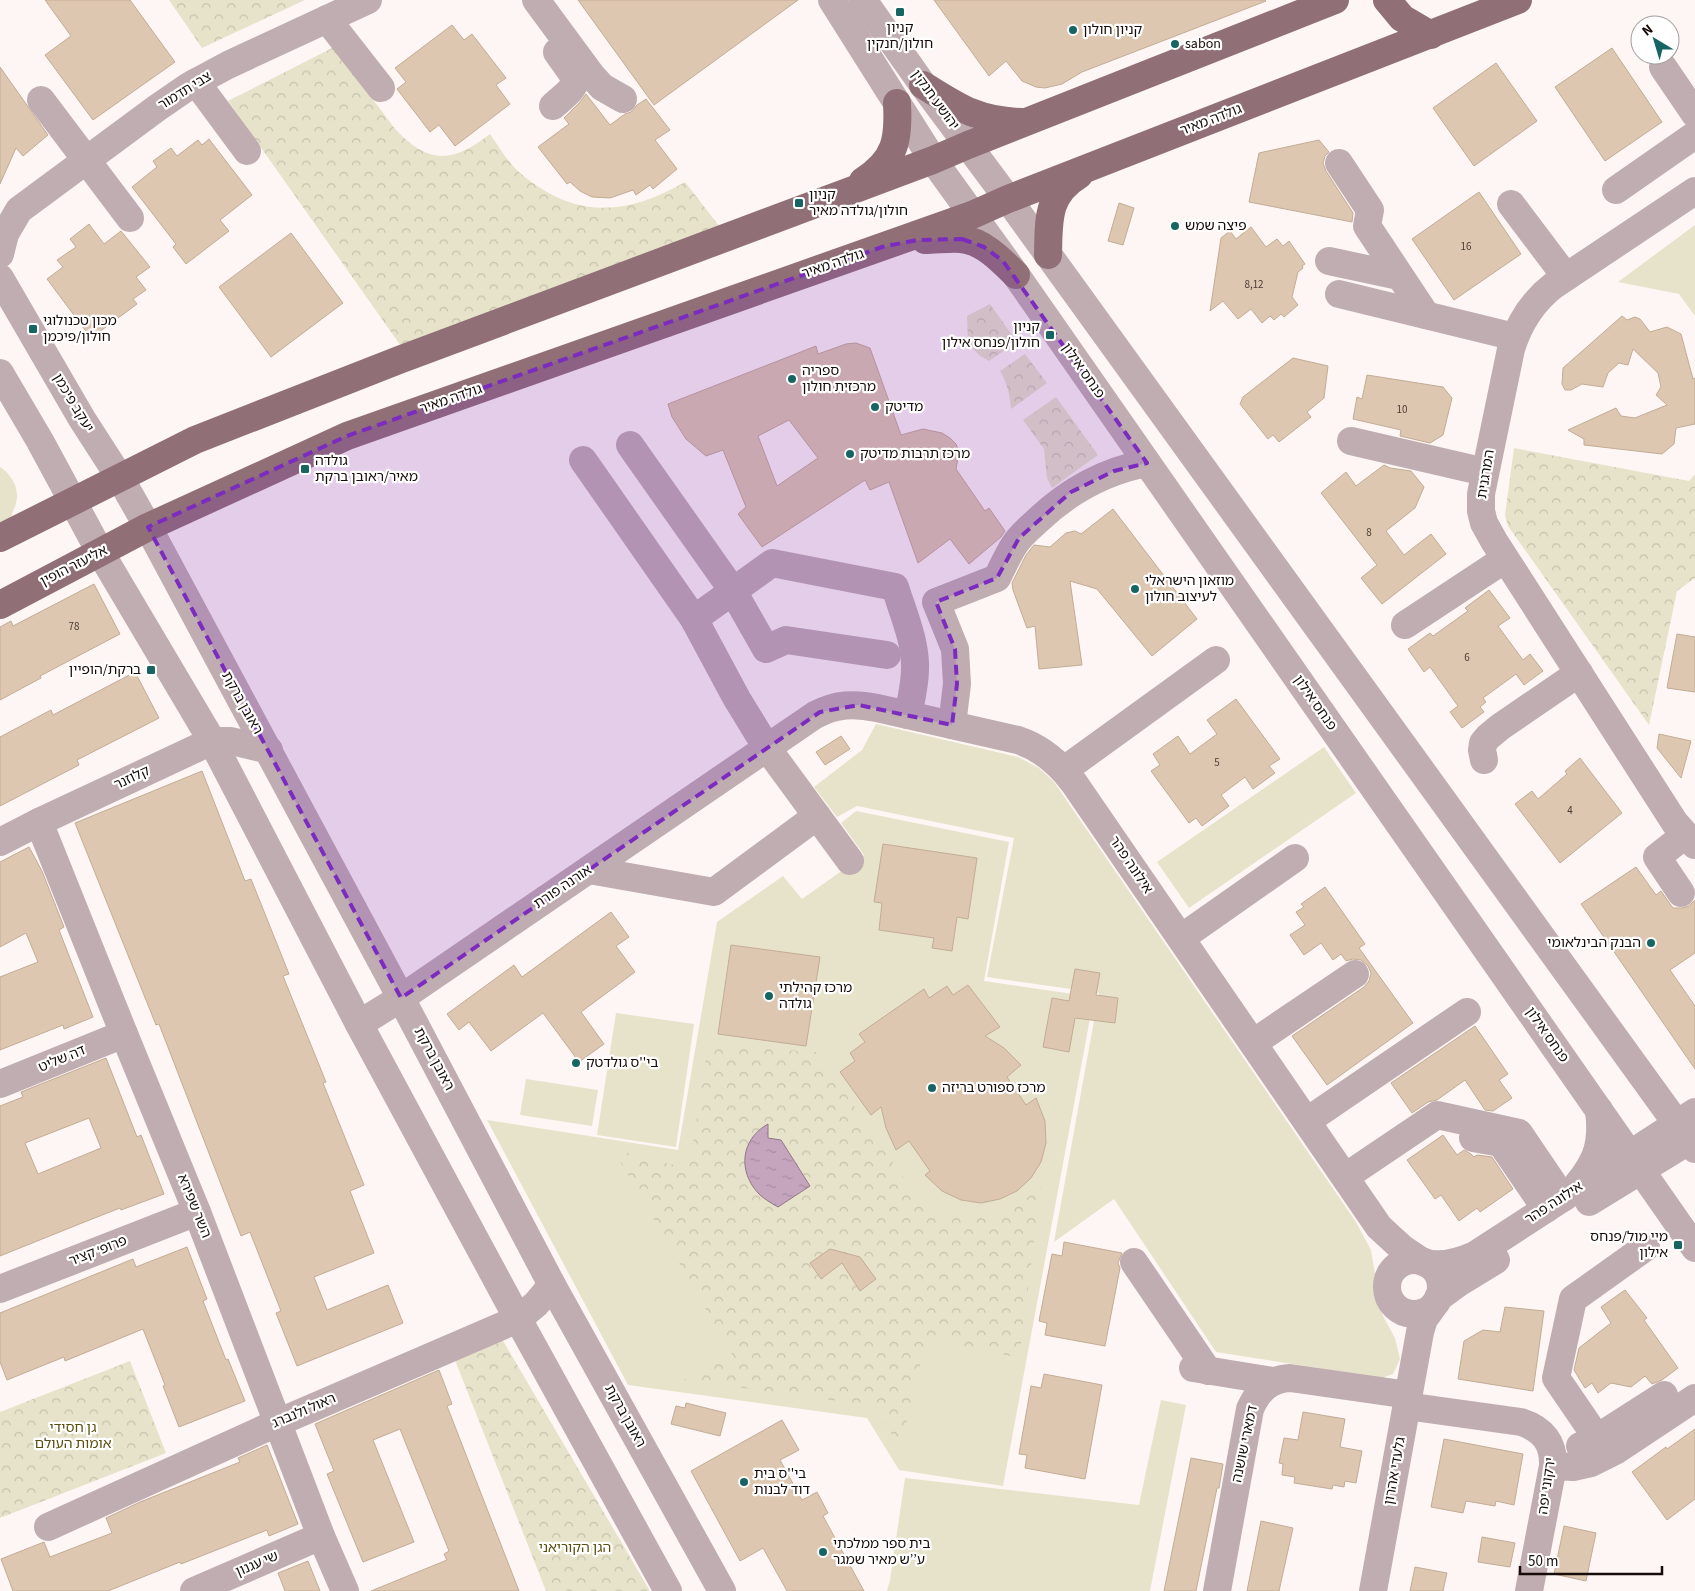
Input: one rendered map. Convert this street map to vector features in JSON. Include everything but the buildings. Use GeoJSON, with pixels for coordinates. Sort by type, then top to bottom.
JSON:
{"type":"FeatureCollection","features":[{"type":"Feature","properties":{"kind":"main road"},"geometry":{"type":"LineString","coordinates":[[0,538],[195,440],[341,382],[838,194],[933,160],[1335,0]]}},
{"type":"Feature","properties":{"kind":"main road"},"geometry":{"type":"LineString","coordinates":[[1387,0],[1402,18],[1431,35]]}},
{"type":"Feature","properties":{"kind":"main road","name":"גולדה מאיר"},"geometry":{"type":"LineString","coordinates":[[148,527],[347,436],[972,215],[1094,165],[1518,0]]}},
{"type":"Feature","properties":{"kind":"main road"},"geometry":{"type":"LineString","coordinates":[[923,85],[971,114],[1003,121],[1028,122]]}},
{"type":"Feature","properties":{"kind":"main road"},"geometry":{"type":"LineString","coordinates":[[838,194],[864,180],[886,162],[893,150],[896,139],[898,126],[897,103]]}},
{"type":"Feature","properties":{"kind":"main road"},"geometry":{"type":"LineString","coordinates":[[1048,255],[1049,214],[1053,204],[1062,189],[1074,178],[1094,165]]}},
{"type":"Feature","properties":{"kind":"main road"},"geometry":{"type":"LineString","coordinates":[[882,247],[917,240],[962,239],[984,247],[1016,275]]}},
{"type":"Feature","properties":{"kind":"main road","name":"אליעזר הופין"},"geometry":{"type":"LineString","coordinates":[[0,605],[148,527]]}},
{"type":"Feature","properties":{"kind":"street","name":"צבי תדמור"},"geometry":{"type":"LineString","coordinates":[[9,211],[87,160],[157,108],[196,82],[228,65],[368,0]]}},
{"type":"Feature","properties":{"kind":"street"},"geometry":{"type":"LineString","coordinates":[[520,0],[575,77],[575,84],[572,89],[552,106]]}},
{"type":"Feature","properties":{"kind":"street"},"geometry":{"type":"LineString","coordinates":[[536,0],[592,76],[602,87],[623,99]]}},
{"type":"Feature","properties":{"kind":"street"},"geometry":{"type":"LineString","coordinates":[[832,0],[933,160]]}},
{"type":"Feature","properties":{"kind":"street","name":"יהושע חנקין"},"geometry":{"type":"LineString","coordinates":[[863,0],[923,85],[1008,199]]}},
{"type":"Feature","properties":{"kind":"street"},"geometry":{"type":"LineString","coordinates":[[327,19],[380,88]]}},
{"type":"Feature","properties":{"kind":"street"},"geometry":{"type":"LineString","coordinates":[[1663,67],[1695,114]]}},
{"type":"Feature","properties":{"kind":"street"},"geometry":{"type":"LineString","coordinates":[[196,82],[247,151]]}},
{"type":"Feature","properties":{"kind":"street"},"geometry":{"type":"LineString","coordinates":[[41,100],[130,218]]}},
{"type":"Feature","properties":{"kind":"street"},"geometry":{"type":"LineString","coordinates":[[1616,190],[1695,135]]}},
{"type":"Feature","properties":{"kind":"street","name":"פנחס אילון"},"geometry":{"type":"LineString","coordinates":[[933,160],[1016,275],[1695,1248]]}},
{"type":"Feature","properties":{"kind":"street"},"geometry":{"type":"LineString","coordinates":[[1338,163],[1370,210],[1367,226],[1426,316]]}},
{"type":"Feature","properties":{"kind":"street","name":"המרגנית"},"geometry":{"type":"LineString","coordinates":[[1691,835],[1579,673],[1505,559],[1487,529],[1481,511],[1481,494],[1515,338],[1527,313],[1547,290],[1695,191]]}},
{"type":"Feature","properties":{"kind":"street"},"geometry":{"type":"LineString","coordinates":[[1008,199],[1642,1075],[1690,1133]]}},
{"type":"Feature","properties":{"kind":"street"},"geometry":{"type":"LineString","coordinates":[[1512,204],[1566,277]]}},
{"type":"Feature","properties":{"kind":"street"},"geometry":{"type":"LineString","coordinates":[[0,254],[9,211]]}},
{"type":"Feature","properties":{"kind":"street"},"geometry":{"type":"LineString","coordinates":[[1330,261],[1400,276]]}},
{"type":"Feature","properties":{"kind":"street","name":"יעקב פיכמן"},"geometry":{"type":"LineString","coordinates":[[0,277],[82,419],[120,478],[148,527]]}},
{"type":"Feature","properties":{"kind":"street"},"geometry":{"type":"LineString","coordinates":[[1338,294],[1515,338]]}},
{"type":"Feature","properties":{"kind":"street"},"geometry":{"type":"LineString","coordinates":[[0,373],[40,441],[100,552],[212,741],[359,1024],[518,1319],[668,1591]]}},
{"type":"Feature","properties":{"kind":"street"},"geometry":{"type":"LineString","coordinates":[[1351,441],[1485,472]]}},
{"type":"Feature","properties":{"kind":"street"},"geometry":{"type":"LineString","coordinates":[[630,445],[733,591],[766,649],[786,640],[887,655]]}},
{"type":"Feature","properties":{"kind":"street"},"geometry":{"type":"LineString","coordinates":[[583,460],[694,619],[767,748],[850,861]]}},
{"type":"Feature","properties":{"kind":"street"},"geometry":{"type":"LineString","coordinates":[[952,725],[957,684],[955,649],[936,602],[997,578],[1013,547],[1020,538],[1071,492],[1114,471],[1147,463]]}},
{"type":"Feature","properties":{"kind":"street","name":"ראובן ברקת"},"geometry":{"type":"LineString","coordinates":[[148,527],[401,998],[552,1285],[722,1591]]}},
{"type":"Feature","properties":{"kind":"street"},"geometry":{"type":"LineString","coordinates":[[1405,625],[1505,559]]}},
{"type":"Feature","properties":{"kind":"street"},"geometry":{"type":"LineString","coordinates":[[694,619],[772,563],[896,587],[914,651],[916,668],[915,684],[908,715]]}},
{"type":"Feature","properties":{"kind":"street"},"geometry":{"type":"LineString","coordinates":[[1064,770],[1216,660]]}},
{"type":"Feature","properties":{"kind":"street"},"geometry":{"type":"LineString","coordinates":[[1484,760],[1483,743],[1488,737],[1579,673]]}},
{"type":"Feature","properties":{"kind":"street","name":"אילונה פהר"},"geometry":{"type":"LineString","coordinates":[[767,748],[815,715],[837,706],[859,705],[1025,743],[1046,754],[1064,770],[1379,1227],[1403,1249],[1423,1262],[1432,1265],[1447,1264],[1475,1255],[1569,1199],[1690,1133]]}},
{"type":"Feature","properties":{"kind":"street","name":"קלוזנר"},"geometry":{"type":"LineString","coordinates":[[0,842],[212,741],[231,741],[268,750]]}},
{"type":"Feature","properties":{"kind":"street","name":"אורנה פורת"},"geometry":{"type":"LineString","coordinates":[[359,1024],[401,998],[767,748]]}},
{"type":"Feature","properties":{"kind":"street"},"geometry":{"type":"LineString","coordinates":[[589,870],[714,892],[817,816]]}},
{"type":"Feature","properties":{"kind":"street","name":"השר שפירא"},"geometry":{"type":"LineString","coordinates":[[39,822],[197,1212],[321,1536],[345,1591]]}},
{"type":"Feature","properties":{"kind":"street"},"geometry":{"type":"LineString","coordinates":[[1681,893],[1657,856],[1691,835]]}},
{"type":"Feature","properties":{"kind":"street"},"geometry":{"type":"LineString","coordinates":[[1181,938],[1295,858]]}},
{"type":"Feature","properties":{"kind":"street"},"geometry":{"type":"LineString","coordinates":[[1253,1043],[1355,974]]}},
{"type":"Feature","properties":{"kind":"street"},"geometry":{"type":"LineString","coordinates":[[1307,1121],[1467,1012]]}},
{"type":"Feature","properties":{"kind":"street","name":"דה שליט"},"geometry":{"type":"LineString","coordinates":[[0,1084],[124,1034]]}},
{"type":"Feature","properties":{"kind":"street"},"geometry":{"type":"LineString","coordinates":[[1642,1075],[1660,1088],[1674,1094],[1695,1098]]}},
{"type":"Feature","properties":{"kind":"street"},"geometry":{"type":"LineString","coordinates":[[1569,1199],[1592,1165],[1599,1147],[1601,1130],[1599,1110]]}},
{"type":"Feature","properties":{"kind":"street"},"geometry":{"type":"LineString","coordinates":[[1346,1177],[1437,1115],[1518,1133],[1569,1199]]}},
{"type":"Feature","properties":{"kind":"street"},"geometry":{"type":"LineString","coordinates":[[1455,1136],[1501,1143],[1569,1199],[1632,1197],[1659,1208],[1675,1220]]}},
{"type":"Feature","properties":{"kind":"street","name":"אילונה פהר"},"geometry":{"type":"LineString","coordinates":[[1436,1302],[1569,1199]]}},
{"type":"Feature","properties":{"kind":"street","name":"פרופ׳ קציר"},"geometry":{"type":"LineString","coordinates":[[0,1289],[197,1212]]}},
{"type":"Feature","properties":{"kind":"street","name":"אילונה פהר"},"geometry":{"type":"LineString","coordinates":[[1379,1227],[1388,1257],[1388,1280]]}},
{"type":"Feature","properties":{"kind":"street"},"geometry":{"type":"LineString","coordinates":[[1597,1438],[1556,1378],[1573,1300],[1646,1247]]}},
{"type":"Feature","properties":{"kind":"street"},"geometry":{"type":"LineString","coordinates":[[1409,1261],[1423,1262],[1432,1268],[1439,1278],[1441,1290],[1436,1302],[1427,1310],[1419,1313],[1407,1313],[1393,1304],[1387,1288],[1388,1280],[1392,1272],[1401,1264],[1409,1261]]}},
{"type":"Feature","properties":{"kind":"street"},"geometry":{"type":"LineString","coordinates":[[1134,1262],[1201,1370],[1273,1381],[1290,1378],[1407,1400]]}},
{"type":"Feature","properties":{"kind":"street","name":"ראול ולנברג"},"geometry":{"type":"LineString","coordinates":[[48,1527],[277,1423],[518,1319],[536,1304],[552,1285]]}},
{"type":"Feature","properties":{"kind":"street","name":"גלעדי אהרון"},"geometry":{"type":"LineString","coordinates":[[1373,1591],[1422,1323],[1436,1302]]}},
{"type":"Feature","properties":{"kind":"street"},"geometry":{"type":"LineString","coordinates":[[1399,1309],[1409,1328],[1417,1350]]}},
{"type":"Feature","properties":{"kind":"street","name":"דמארי שושנה"},"geometry":{"type":"LineString","coordinates":[[1217,1591],[1250,1409],[1260,1390],[1273,1381]]}},
{"type":"Feature","properties":{"kind":"street"},"geometry":{"type":"LineString","coordinates":[[1553,1460],[1589,1443],[1664,1395]]}},
{"type":"Feature","properties":{"kind":"street"},"geometry":{"type":"LineString","coordinates":[[1553,1460],[1572,1467],[1591,1463],[1615,1451],[1695,1398]]}},
{"type":"Feature","properties":{"kind":"street","name":"ירקוני יפה"},"geometry":{"type":"LineString","coordinates":[[1407,1400],[1529,1424],[1545,1436],[1551,1447],[1553,1460],[1529,1591]]}},
{"type":"Feature","properties":{"kind":"street","name":"שי עגנון"},"geometry":{"type":"LineString","coordinates":[[194,1591],[321,1536]]}},
{"type":"Feature","properties":{"kind":"highlighted area"},"geometry":{"type":"Polygon","coordinates":[[[962,239],[984,247],[1003,261],[1147,463],[1114,471],[1071,492],[1019,538],[997,578],[936,602],[955,649],[957,684],[952,725],[859,705],[820,712],[401,998],[148,527],[347,436],[882,247],[917,240],[962,239]]]}},
{"type":"Feature","properties":{"kind":"green space"},"geometry":{"type":"Polygon","coordinates":[[[169,0],[305,0],[202,48],[169,0]]]}},
{"type":"Feature","properties":{"kind":"green space"},"geometry":{"type":"Polygon","coordinates":[[[334,47],[395,129],[418,149],[441,156],[452,155],[464,151],[490,134],[511,164],[531,182],[560,199],[596,208],[632,204],[650,199],[685,182],[720,227],[403,349],[228,101],[334,47]]]}},
{"type":"Feature","properties":{"kind":"green space"},"geometry":{"type":"Polygon","coordinates":[[[1695,225],[1695,316],[1679,294],[1618,282],[1695,225]]]}},
{"type":"Feature","properties":{"kind":"green space"},"geometry":{"type":"Polygon","coordinates":[[[990,304],[1017,342],[989,361],[979,355],[968,343],[967,316],[990,304]]]}},
{"type":"Feature","properties":{"kind":"green space"},"geometry":{"type":"Polygon","coordinates":[[[1025,354],[1047,383],[1011,409],[1008,389],[1000,371],[1025,354]]]}},
{"type":"Feature","properties":{"kind":"green space"},"geometry":{"type":"Polygon","coordinates":[[[1056,397],[1098,455],[1052,488],[1047,478],[1044,449],[1023,420],[1056,397]]]}},
{"type":"Feature","properties":{"kind":"green space"},"geometry":{"type":"Polygon","coordinates":[[[1514,448],[1689,481],[1695,474],[1695,578],[1677,591],[1649,725],[1508,526],[1505,515],[1514,448]]]}},
{"type":"Feature","properties":{"kind":"green space"},"geometry":{"type":"Polygon","coordinates":[[[0,467],[10,476],[16,486],[17,498],[11,517],[0,525],[0,467]]]}},
{"type":"Feature","properties":{"kind":"green space"},"geometry":{"type":"Polygon","coordinates":[[[876,724],[1018,757],[1039,768],[1054,782],[1356,1222],[1371,1250],[1377,1295],[1383,1316],[1395,1338],[1400,1359],[1393,1374],[1382,1378],[1216,1352],[1114,1199],[1054,1242],[1099,993],[987,977],[1014,838],[857,806],[837,817],[814,787],[862,750],[876,724]]]}},
{"type":"Feature","properties":{"kind":"green space"},"geometry":{"type":"Polygon","coordinates":[[[1324,747],[1356,793],[1189,908],[1157,862],[1324,747]]]}},
{"type":"Feature","properties":{"kind":"green space"},"geometry":{"type":"Polygon","coordinates":[[[856,811],[1009,842],[984,981],[1094,997],[1003,1486],[899,1470],[867,1418],[628,1385],[487,1120],[678,1150],[717,922],[783,876],[802,899],[864,855],[841,823],[856,811]]]}},
{"type":"Feature","properties":{"kind":"green space"},"geometry":{"type":"Polygon","coordinates":[[[616,1013],[694,1024],[676,1147],[597,1135],[616,1013]]]}},
{"type":"Feature","properties":{"kind":"green space"},"geometry":{"type":"Polygon","coordinates":[[[708,1045],[817,1052],[924,1208],[946,1217],[969,1218],[994,1213],[1017,1205],[1041,1188],[1019,1358],[927,1338],[900,1448],[875,1406],[683,1380],[733,1356],[613,1149],[689,1169],[708,1045]]]}},
{"type":"Feature","properties":{"kind":"green space"},"geometry":{"type":"Polygon","coordinates":[[[526,1079],[598,1090],[592,1126],[520,1115],[526,1079]]]}},
{"type":"Feature","properties":{"kind":"green space","name":"הגן הקוריאני"},"geometry":{"type":"Polygon","coordinates":[[[499,1334],[650,1591],[546,1591],[453,1355],[499,1334]]]}},
{"type":"Feature","properties":{"kind":"green space","name":"גן חסידי אומות העולם"},"geometry":{"type":"Polygon","coordinates":[[[130,1361],[166,1453],[0,1518],[0,1412],[130,1361]]]}},
{"type":"Feature","properties":{"kind":"green space"},"geometry":{"type":"Polygon","coordinates":[[[1161,1400],[1186,1405],[1150,1591],[887,1591],[905,1478],[1139,1505],[1161,1400]]]}},
{"type":"Feature","properties":{"kind":"water"},"geometry":{"type":"Polygon","coordinates":[[[768,1124],[768,1138],[781,1140],[810,1186],[778,1207],[759,1194],[747,1175],[745,1166],[747,1147],[759,1130],[768,1124]]]}},
{"type":"Feature","properties":{"kind":"place","name":"קניון חולון/חנקין"},"geometry":{"type":"Point","coordinates":[900,12]}},
{"type":"Feature","properties":{"kind":"place","name":"קניון חולון"},"geometry":{"type":"Point","coordinates":[1073,30]}},
{"type":"Feature","properties":{"kind":"place","name":"sabon"},"geometry":{"type":"Point","coordinates":[1175,44]}},
{"type":"Feature","properties":{"kind":"place","name":"קניון חולון/גולדה מאיר"},"geometry":{"type":"Point","coordinates":[799,203]}},
{"type":"Feature","properties":{"kind":"place","name":"פיצה שמש"},"geometry":{"type":"Point","coordinates":[1175,226]}},
{"type":"Feature","properties":{"kind":"place","name":"מכון טכנולוגי חולון/פיכמן"},"geometry":{"type":"Point","coordinates":[33,329]}},
{"type":"Feature","properties":{"kind":"place","name":"קניון חולון/פנחס אילון"},"geometry":{"type":"Point","coordinates":[1050,335]}},
{"type":"Feature","properties":{"kind":"place","name":"ספריה מרכזית חולון"},"geometry":{"type":"Point","coordinates":[792,379]}},
{"type":"Feature","properties":{"kind":"place","name":"מדיטק"},"geometry":{"type":"Point","coordinates":[875,407]}},
{"type":"Feature","properties":{"kind":"place","name":"מרכז תרבות מדיטק"},"geometry":{"type":"Point","coordinates":[850,454]}},
{"type":"Feature","properties":{"kind":"place","name":"גולדה מאיר/ראובן ברקת"},"geometry":{"type":"Point","coordinates":[305,469]}},
{"type":"Feature","properties":{"kind":"place","name":"מוזאון הישראלי לעיצוב חולון"},"geometry":{"type":"Point","coordinates":[1135,589]}},
{"type":"Feature","properties":{"kind":"place","name":"ברקת/הופיין"},"geometry":{"type":"Point","coordinates":[151,670]}},
{"type":"Feature","properties":{"kind":"place","name":"הבנק הבינלאומי"},"geometry":{"type":"Point","coordinates":[1651,943]}},
{"type":"Feature","properties":{"kind":"place","name":"מרכז קהילתי גולדה"},"geometry":{"type":"Point","coordinates":[769,996]}},
{"type":"Feature","properties":{"kind":"place","name":"בי''ס גולדטק"},"geometry":{"type":"Point","coordinates":[576,1063]}},
{"type":"Feature","properties":{"kind":"place","name":"מרכז ספורט בריזה"},"geometry":{"type":"Point","coordinates":[932,1088]}},
{"type":"Feature","properties":{"kind":"place","name":"מיי מול/פנחס אילון"},"geometry":{"type":"Point","coordinates":[1678,1245]}},
{"type":"Feature","properties":{"kind":"place","name":"בי''ס בית דוד לבנות"},"geometry":{"type":"Point","coordinates":[744,1482]}},
{"type":"Feature","properties":{"kind":"place","name":"בית ספר ממלכתי ע’’ש מאיר שמגר"},"geometry":{"type":"Point","coordinates":[823,1552]}}]}
